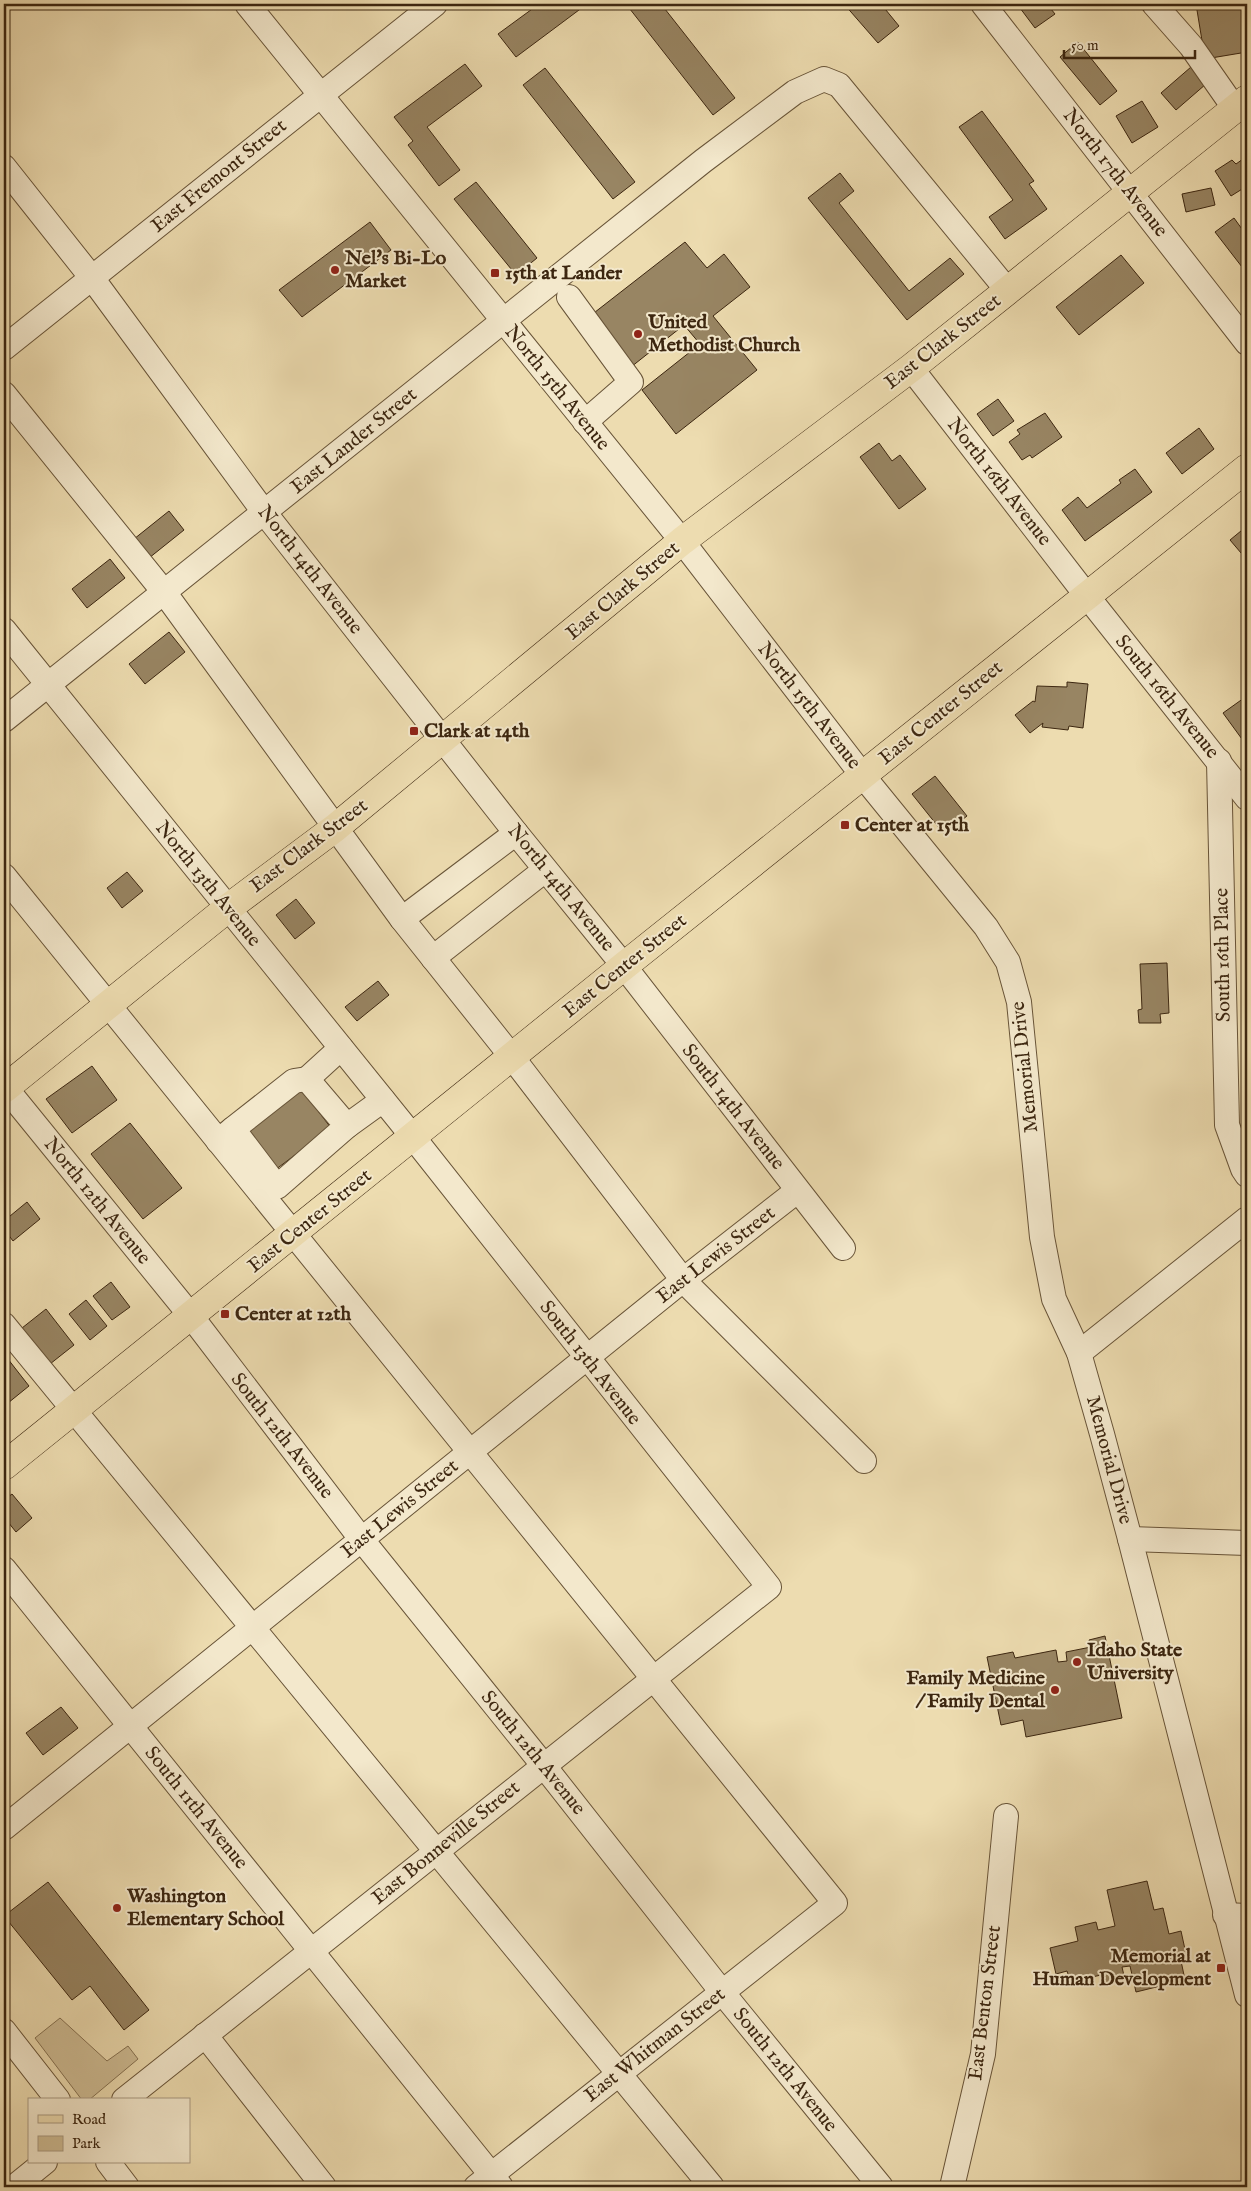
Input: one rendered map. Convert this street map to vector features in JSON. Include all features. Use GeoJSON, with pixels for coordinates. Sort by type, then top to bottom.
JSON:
{"type":"FeatureCollection","features":[{"type":"Feature","properties":{"kind":"main road","name":"East Clark Street"},"geometry":{"type":"LineString","coordinates":[[4,1087],[228,908],[335,828],[444,740],[682,541],[911,368],[1241,104]]}},
{"type":"Feature","properties":{"kind":"main road","name":"East Center Street"},"geometry":{"type":"LineString","coordinates":[[4,1466],[624,966],[1247,468]]}},
{"type":"Feature","properties":{"kind":"street","name":"North 15th Avenue"},"geometry":{"type":"LineString","coordinates":[[247,4],[682,541],[863,776],[986,928]]}},
{"type":"Feature","properties":{"kind":"street","name":"North 17th Avenue"},"geometry":{"type":"LineString","coordinates":[[983,4],[1247,343]]}},
{"type":"Feature","properties":{"kind":"street"},"geometry":{"type":"LineString","coordinates":[[1154,4],[1241,104]]}},
{"type":"Feature","properties":{"kind":"street","name":"East Fremont Street"},"geometry":{"type":"LineString","coordinates":[[4,348],[321,95],[423,7]]}},
{"type":"Feature","properties":{"kind":"street","name":"East Lander Street"},"geometry":{"type":"LineString","coordinates":[[4,720],[703,161],[795,92],[824,78],[839,85],[1008,291]]}},
{"type":"Feature","properties":{"kind":"street","name":"North 14th Avenue"},"geometry":{"type":"LineString","coordinates":[[4,168],[92,278],[264,512],[545,870],[624,966]]}},
{"type":"Feature","properties":{"kind":"street"},"geometry":{"type":"LineString","coordinates":[[569,297],[631,382],[585,422]]}},
{"type":"Feature","properties":{"kind":"street","name":"North 16th Avenue"},"geometry":{"type":"LineString","coordinates":[[911,368],[1086,596]]}},
{"type":"Feature","properties":{"kind":"street"},"geometry":{"type":"LineString","coordinates":[[4,394],[164,592],[402,919],[512,1057],[684,1280],[864,1461]]}},
{"type":"Feature","properties":{"kind":"street","name":"South 16th Avenue"},"geometry":{"type":"LineString","coordinates":[[1086,596],[1247,798]]}},
{"type":"Feature","properties":{"kind":"street","name":"North 13th Avenue"},"geometry":{"type":"LineString","coordinates":[[4,630],[413,1137]]}},
{"type":"Feature","properties":{"kind":"street","name":"South 16th Place"},"geometry":{"type":"LineString","coordinates":[[1219,761],[1227,1125],[1242,1169],[1247,1175]]}},
{"type":"Feature","properties":{"kind":"street"},"geometry":{"type":"LineString","coordinates":[[402,919],[516,833]]}},
{"type":"Feature","properties":{"kind":"street"},"geometry":{"type":"LineString","coordinates":[[433,958],[545,870]]}},
{"type":"Feature","properties":{"kind":"street"},"geometry":{"type":"LineString","coordinates":[[4,876],[108,1005],[226,1135],[277,1187],[347,1126],[382,1100]]}},
{"type":"Feature","properties":{"kind":"street","name":"Memorial Drive"},"geometry":{"type":"LineString","coordinates":[[986,928],[1008,962],[1019,1002],[1042,1237],[1054,1299],[1079,1353],[1236,1915],[1247,1995]]}},
{"type":"Feature","properties":{"kind":"street","name":"South 14th Avenue"},"geometry":{"type":"LineString","coordinates":[[624,966],[843,1248]]}},
{"type":"Feature","properties":{"kind":"street"},"geometry":{"type":"LineString","coordinates":[[226,1135],[294,1081],[307,1079],[341,1048]]}},
{"type":"Feature","properties":{"kind":"street"},"geometry":{"type":"LineString","coordinates":[[307,1079],[347,1126]]}},
{"type":"Feature","properties":{"kind":"street","name":"North 12th Avenue"},"geometry":{"type":"LineString","coordinates":[[4,1087],[191,1316]]}},
{"type":"Feature","properties":{"kind":"street"},"geometry":{"type":"LineString","coordinates":[[226,1135],[292,1235],[653,1679]]}},
{"type":"Feature","properties":{"kind":"street","name":"South 13th Avenue"},"geometry":{"type":"LineString","coordinates":[[413,1137],[587,1359],[769,1586]]}},
{"type":"Feature","properties":{"kind":"street","name":"East Lewis Street"},"geometry":{"type":"LineString","coordinates":[[4,1828],[797,1191]]}},
{"type":"Feature","properties":{"kind":"street"},"geometry":{"type":"LineString","coordinates":[[1079,1353],[1247,1219]]}},
{"type":"Feature","properties":{"kind":"street","name":"South 12th Avenue"},"geometry":{"type":"LineString","coordinates":[[191,1316],[362,1540],[544,1766],[722,1992],[881,2187]]}},
{"type":"Feature","properties":{"kind":"street"},"geometry":{"type":"LineString","coordinates":[[4,1325],[712,2187]]}},
{"type":"Feature","properties":{"kind":"street"},"geometry":{"type":"LineString","coordinates":[[1130,1538],[1247,1543]]}},
{"type":"Feature","properties":{"kind":"street","name":"South 11th Avenue"},"geometry":{"type":"LineString","coordinates":[[4,1568],[311,1951],[490,2183]]}},
{"type":"Feature","properties":{"kind":"street","name":"East Bonneville Street"},"geometry":{"type":"LineString","coordinates":[[126,2098],[769,1586]]}},
{"type":"Feature","properties":{"kind":"street","name":"East Whitman Street"},"geometry":{"type":"LineString","coordinates":[[490,2183],[619,2074],[834,1902],[653,1679]]}},
{"type":"Feature","properties":{"kind":"street","name":"East Benton Street"},"geometry":{"type":"LineString","coordinates":[[952,2187],[983,2054],[1006,1816]]}},
{"type":"Feature","properties":{"kind":"street"},"geometry":{"type":"LineString","coordinates":[[4,2031],[56,2098]]}},
{"type":"Feature","properties":{"kind":"street"},"geometry":{"type":"LineString","coordinates":[[205,2035],[324,2187]]}},
{"type":"Feature","properties":{"kind":"street"},"geometry":{"type":"LineString","coordinates":[[14,2187],[43,2164]]}},
{"type":"Feature","properties":{"kind":"street"},"geometry":{"type":"LineString","coordinates":[[110,2164],[128,2187]]}},
{"type":"Feature","properties":{"kind":"green space"},"geometry":{"type":"Polygon","coordinates":[[[60,2018],[107,2061],[128,2046],[138,2059],[91,2098],[80,2098],[35,2038],[60,2018]]]}},
{"type":"Feature","properties":{"kind":"building"},"geometry":{"type":"Polygon","coordinates":[[[539,4],[587,4],[516,57],[498,34],[539,4]]]}},
{"type":"Feature","properties":{"kind":"building"},"geometry":{"type":"Polygon","coordinates":[[[626,4],[661,4],[735,98],[713,115],[626,4]]]}},
{"type":"Feature","properties":{"kind":"building"},"geometry":{"type":"Polygon","coordinates":[[[844,4],[881,4],[899,26],[878,43],[844,4]]]}},
{"type":"Feature","properties":{"kind":"building"},"geometry":{"type":"Polygon","coordinates":[[[1017,4],[1047,4],[1055,14],[1035,28],[1017,4]]]}},
{"type":"Feature","properties":{"kind":"building"},"geometry":{"type":"Polygon","coordinates":[[[1196,4],[1247,4],[1247,52],[1205,59],[1196,4]]]}},
{"type":"Feature","properties":{"kind":"building"},"geometry":{"type":"Polygon","coordinates":[[[1078,42],[1117,91],[1100,105],[1060,57],[1078,42]]]}},
{"type":"Feature","properties":{"kind":"building"},"geometry":{"type":"Polygon","coordinates":[[[465,64],[482,86],[427,127],[460,170],[439,186],[408,145],[413,141],[394,117],[465,64]]]}},
{"type":"Feature","properties":{"kind":"building"},"geometry":{"type":"Polygon","coordinates":[[[1191,67],[1206,84],[1176,110],[1161,93],[1191,67]]]}},
{"type":"Feature","properties":{"kind":"building"},"geometry":{"type":"Polygon","coordinates":[[[545,68],[635,182],[613,199],[523,85],[545,68]]]}},
{"type":"Feature","properties":{"kind":"building"},"geometry":{"type":"Polygon","coordinates":[[[1142,101],[1158,127],[1132,143],[1116,116],[1142,101]]]}},
{"type":"Feature","properties":{"kind":"building"},"geometry":{"type":"Polygon","coordinates":[[[982,111],[1034,181],[1029,184],[1047,209],[1005,239],[989,217],[1013,200],[959,127],[982,111]]]}},
{"type":"Feature","properties":{"kind":"building"},"geometry":{"type":"Polygon","coordinates":[[[1243,159],[1245,162],[1247,160],[1247,186],[1231,196],[1215,171],[1232,160],[1236,164],[1243,159]]]}},
{"type":"Feature","properties":{"kind":"building"},"geometry":{"type":"Polygon","coordinates":[[[840,173],[854,191],[839,203],[909,291],[950,258],[964,274],[907,320],[808,198],[840,173]]]}},
{"type":"Feature","properties":{"kind":"building"},"geometry":{"type":"Polygon","coordinates":[[[476,182],[537,258],[516,275],[454,199],[476,182]]]}},
{"type":"Feature","properties":{"kind":"building"},"geometry":{"type":"Polygon","coordinates":[[[1211,188],[1215,205],[1186,212],[1182,194],[1211,188]]]}},
{"type":"Feature","properties":{"kind":"building"},"geometry":{"type":"Polygon","coordinates":[[[1234,218],[1247,236],[1247,262],[1242,267],[1215,232],[1234,218]]]}},
{"type":"Feature","properties":{"kind":"building","name":"Nel's Bi-Lo Market"},"geometry":{"type":"Polygon","coordinates":[[[370,222],[391,250],[302,317],[279,290],[370,222]]]}},
{"type":"Feature","properties":{"kind":"building","name":"United Methodist Church"},"geometry":{"type":"Polygon","coordinates":[[[685,242],[707,268],[724,254],[750,287],[713,316],[757,370],[676,434],[642,390],[700,344],[684,325],[631,367],[590,316],[685,242]]]}},
{"type":"Feature","properties":{"kind":"building"},"geometry":{"type":"Polygon","coordinates":[[[1121,255],[1144,283],[1079,335],[1056,307],[1121,255]]]}},
{"type":"Feature","properties":{"kind":"building"},"geometry":{"type":"Polygon","coordinates":[[[998,399],[1014,421],[993,436],[977,414],[998,399]]]}},
{"type":"Feature","properties":{"kind":"building"},"geometry":{"type":"Polygon","coordinates":[[[1045,413],[1062,437],[1032,458],[1030,455],[1022,460],[1009,442],[1020,434],[1017,430],[1045,413]]]}},
{"type":"Feature","properties":{"kind":"building"},"geometry":{"type":"Polygon","coordinates":[[[1199,428],[1214,449],[1182,474],[1166,453],[1199,428]]]}},
{"type":"Feature","properties":{"kind":"building"},"geometry":{"type":"Polygon","coordinates":[[[879,443],[892,461],[900,455],[926,489],[899,509],[860,457],[879,443]]]}},
{"type":"Feature","properties":{"kind":"building"},"geometry":{"type":"Polygon","coordinates":[[[1135,469],[1152,492],[1085,541],[1062,510],[1078,497],[1087,508],[1121,483],[1119,480],[1135,469]]]}},
{"type":"Feature","properties":{"kind":"building"},"geometry":{"type":"Polygon","coordinates":[[[169,511],[184,530],[144,562],[129,543],[169,511]]]}},
{"type":"Feature","properties":{"kind":"building"},"geometry":{"type":"Polygon","coordinates":[[[1247,526],[1247,560],[1230,540],[1247,526]]]}},
{"type":"Feature","properties":{"kind":"building"},"geometry":{"type":"Polygon","coordinates":[[[110,559],[125,578],[87,608],[72,589],[110,559]]]}},
{"type":"Feature","properties":{"kind":"building"},"geometry":{"type":"Polygon","coordinates":[[[169,632],[185,652],[145,684],[129,664],[169,632]]]}},
{"type":"Feature","properties":{"kind":"building"},"geometry":{"type":"Polygon","coordinates":[[[1067,682],[1088,684],[1083,728],[1069,726],[1068,730],[1042,727],[1043,723],[1030,733],[1015,715],[1033,701],[1035,702],[1037,686],[1067,687],[1067,682]]]}},
{"type":"Feature","properties":{"kind":"building"},"geometry":{"type":"Polygon","coordinates":[[[1244,698],[1247,703],[1247,746],[1223,713],[1244,698]]]}},
{"type":"Feature","properties":{"kind":"building"},"geometry":{"type":"Polygon","coordinates":[[[935,776],[967,816],[944,834],[912,794],[935,776]]]}},
{"type":"Feature","properties":{"kind":"building"},"geometry":{"type":"Polygon","coordinates":[[[127,872],[143,891],[122,908],[107,888],[127,872]]]}},
{"type":"Feature","properties":{"kind":"building"},"geometry":{"type":"Polygon","coordinates":[[[296,899],[315,923],[295,939],[276,915],[296,899]]]}},
{"type":"Feature","properties":{"kind":"building"},"geometry":{"type":"Polygon","coordinates":[[[1167,963],[1169,1013],[1160,1014],[1161,1023],[1139,1023],[1138,1010],[1142,1009],[1140,964],[1167,963]]]}},
{"type":"Feature","properties":{"kind":"building"},"geometry":{"type":"Polygon","coordinates":[[[378,981],[389,995],[357,1021],[345,1007],[378,981]]]}},
{"type":"Feature","properties":{"kind":"building"},"geometry":{"type":"Polygon","coordinates":[[[1243,1023],[1247,1023],[1247,1052],[1243,1045],[1243,1023]]]}},
{"type":"Feature","properties":{"kind":"building"},"geometry":{"type":"Polygon","coordinates":[[[92,1066],[117,1100],[72,1133],[46,1099],[92,1066]]]}},
{"type":"Feature","properties":{"kind":"building"},"geometry":{"type":"Polygon","coordinates":[[[300,1087],[331,1128],[275,1170],[244,1129],[300,1087]]]}},
{"type":"Feature","properties":{"kind":"building"},"geometry":{"type":"Polygon","coordinates":[[[130,1123],[182,1188],[143,1219],[91,1154],[130,1123]]]}},
{"type":"Feature","properties":{"kind":"building"},"geometry":{"type":"Polygon","coordinates":[[[27,1202],[40,1219],[13,1241],[4,1229],[4,1221],[27,1202]]]}},
{"type":"Feature","properties":{"kind":"building"},"geometry":{"type":"Polygon","coordinates":[[[111,1282],[130,1307],[112,1320],[93,1296],[111,1282]]]}},
{"type":"Feature","properties":{"kind":"building"},"geometry":{"type":"Polygon","coordinates":[[[86,1300],[107,1326],[90,1340],[69,1314],[86,1300]]]}},
{"type":"Feature","properties":{"kind":"building"},"geometry":{"type":"Polygon","coordinates":[[[46,1309],[74,1345],[50,1364],[22,1328],[46,1309]]]}},
{"type":"Feature","properties":{"kind":"building"},"geometry":{"type":"Polygon","coordinates":[[[4,1354],[29,1386],[8,1403],[4,1397],[4,1354]]]}},
{"type":"Feature","properties":{"kind":"building"},"geometry":{"type":"Polygon","coordinates":[[[12,1494],[32,1518],[16,1532],[4,1517],[4,1500],[12,1494]]]}},
{"type":"Feature","properties":{"kind":"building","name":"Family Medicine / Family Dental"},"geometry":{"type":"Polygon","coordinates":[[[1105,1636],[1122,1718],[1026,1737],[1023,1720],[1001,1725],[987,1657],[1013,1652],[1015,1658],[1056,1650],[1058,1662],[1067,1661],[1066,1652],[1091,1647],[1089,1640],[1105,1636]]]}},
{"type":"Feature","properties":{"kind":"building"},"geometry":{"type":"Polygon","coordinates":[[[61,1707],[78,1728],[43,1755],[26,1733],[61,1707]]]}},
{"type":"Feature","properties":{"kind":"building"},"geometry":{"type":"Polygon","coordinates":[[[1147,1881],[1154,1910],[1163,1908],[1169,1934],[1181,1931],[1186,1954],[1180,1956],[1185,1980],[1136,1992],[1130,1966],[1122,1967],[1125,1980],[1103,1985],[1101,1975],[1070,1982],[1067,1971],[1056,1974],[1050,1948],[1078,1941],[1075,1927],[1096,1922],[1098,1930],[1115,1926],[1107,1890],[1147,1881]]]}},
{"type":"Feature","properties":{"kind":"building","name":"Washington Elementary School"},"geometry":{"type":"Polygon","coordinates":[[[48,1882],[149,2010],[124,2030],[90,1986],[72,2000],[4,1916],[48,1882]]]}},
{"type":"Feature","properties":{"kind":"place","name":"Nel's Bi-Lo Market"},"geometry":{"type":"Point","coordinates":[335,270]}},
{"type":"Feature","properties":{"kind":"place","name":"15th at Lander"},"geometry":{"type":"Point","coordinates":[495,273]}},
{"type":"Feature","properties":{"kind":"place","name":"United Methodist Church"},"geometry":{"type":"Point","coordinates":[638,334]}},
{"type":"Feature","properties":{"kind":"place","name":"Clark at 14th"},"geometry":{"type":"Point","coordinates":[414,731]}},
{"type":"Feature","properties":{"kind":"place","name":"Center at 15th"},"geometry":{"type":"Point","coordinates":[845,825]}},
{"type":"Feature","properties":{"kind":"place","name":"Center at 12th"},"geometry":{"type":"Point","coordinates":[225,1314]}},
{"type":"Feature","properties":{"kind":"place","name":"Idaho State University"},"geometry":{"type":"Point","coordinates":[1077,1662]}},
{"type":"Feature","properties":{"kind":"place","name":"Family Medicine / Family Dental"},"geometry":{"type":"Point","coordinates":[1055,1690]}},
{"type":"Feature","properties":{"kind":"place","name":"Washington Elementary School"},"geometry":{"type":"Point","coordinates":[117,1908]}},
{"type":"Feature","properties":{"kind":"place","name":"Memorial at Human Development"},"geometry":{"type":"Point","coordinates":[1221,1968]}}]}
